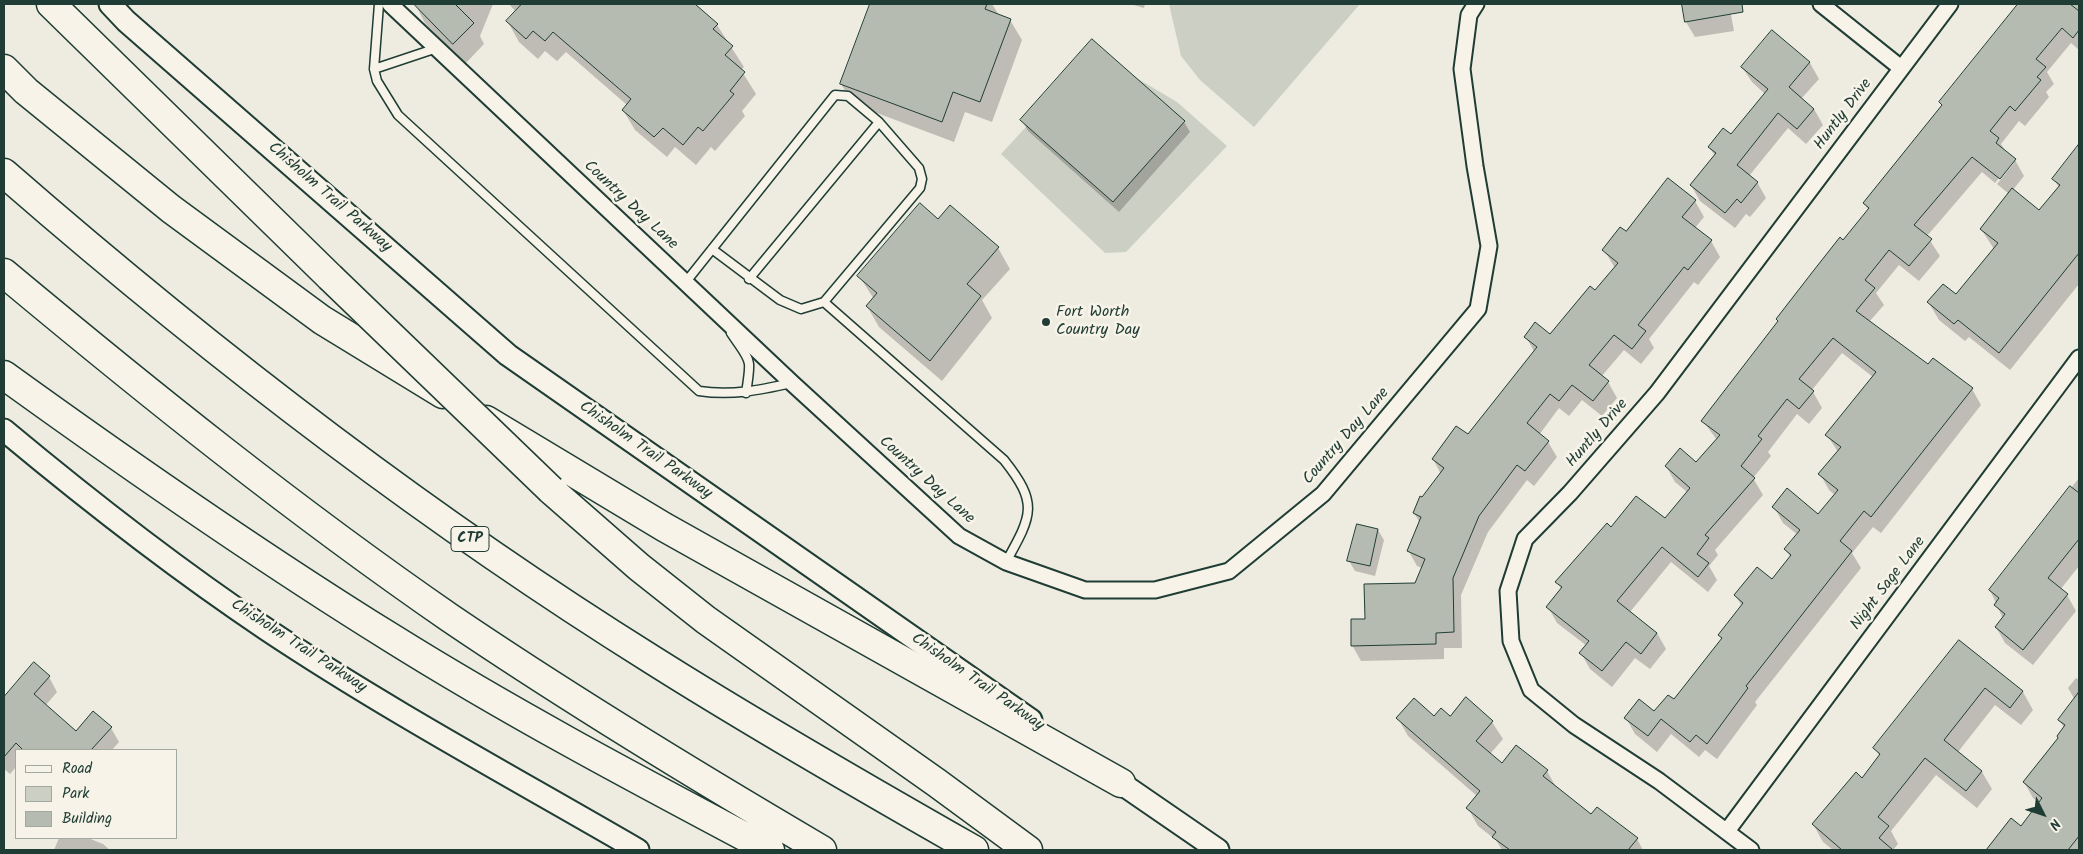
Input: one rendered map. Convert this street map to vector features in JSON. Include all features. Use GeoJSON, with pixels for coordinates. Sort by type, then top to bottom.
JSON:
{"type":"FeatureCollection","features":[{"type":"Feature","properties":{"kind":"highway"},"geometry":{"type":"LineString","coordinates":[[52,4],[330,277],[552,490],[633,561],[706,620],[937,783],[1028,850]]}},
{"type":"Feature","properties":{"kind":"highway"},"geometry":{"type":"LineString","coordinates":[[4,69],[26,90],[171,209],[322,320],[664,527],[1121,783]]}},
{"type":"Feature","properties":{"kind":"highway","name":"CTP"},"geometry":{"type":"LineString","coordinates":[[4,172],[138,287],[309,422],[467,537],[649,658],[816,760],[974,850]]}},
{"type":"Feature","properties":{"kind":"highway"},"geometry":{"type":"LineString","coordinates":[[4,273],[140,386],[220,449],[418,595],[602,718],[822,850]]}},
{"type":"Feature","properties":{"kind":"highway"},"geometry":{"type":"LineString","coordinates":[[4,375],[139,472],[291,575],[390,638],[548,729],[770,850]]}},
{"type":"Feature","properties":{"kind":"main road","name":"Chisholm Trail Parkway"},"geometry":{"type":"LineString","coordinates":[[110,4],[126,21],[508,355],[1218,850]]}},
{"type":"Feature","properties":{"kind":"main road","name":"Chisholm Trail Parkway"},"geometry":{"type":"LineString","coordinates":[[4,430],[117,522],[266,629],[370,694],[638,850]]}},
{"type":"Feature","properties":{"kind":"street","name":"Country Day Lane"},"geometry":{"type":"LineString","coordinates":[[390,4],[724,320],[959,536],[1006,562],[1085,590],[1155,590],[1229,571],[1323,494],[1478,310],[1489,246],[1475,166],[1462,69],[1469,15],[1476,4]]}},
{"type":"Feature","properties":{"kind":"street"},"geometry":{"type":"LineString","coordinates":[[1820,4],[1901,68]]}},
{"type":"Feature","properties":{"kind":"street","name":"Huntly Drive"},"geometry":{"type":"LineString","coordinates":[[1751,850],[1659,781],[1574,725],[1531,690],[1511,641],[1508,591],[1526,538],[1570,493],[1657,393],[1950,4]]}},
{"type":"Feature","properties":{"kind":"street","name":"Night Sage Lane"},"geometry":{"type":"LineString","coordinates":[[1727,831],[2079,358]]}},
{"type":"Feature","properties":{"kind":"lane"},"geometry":{"type":"LineString","coordinates":[[379,4],[374,69],[376,81],[398,115],[699,391],[720,394],[746,392],[792,383]]}},
{"type":"Feature","properties":{"kind":"lane"},"geometry":{"type":"LineString","coordinates":[[374,69],[437,48]]}},
{"type":"Feature","properties":{"kind":"lane"},"geometry":{"type":"LineString","coordinates":[[685,283],[712,249],[835,95],[848,96],[878,122],[918,168],[922,179],[920,188],[824,302],[802,309],[780,300],[712,249]]}},
{"type":"Feature","properties":{"kind":"lane"},"geometry":{"type":"LineString","coordinates":[[749,278],[878,122]]}},
{"type":"Feature","properties":{"kind":"lane"},"geometry":{"type":"LineString","coordinates":[[824,302],[1004,460],[1021,481],[1030,509],[1020,535],[1006,562]]}},
{"type":"Feature","properties":{"kind":"lane"},"geometry":{"type":"LineString","coordinates":[[724,320],[725,325],[749,356],[750,370],[746,392]]}},
{"type":"Feature","properties":{"kind":"green space"},"geometry":{"type":"Polygon","coordinates":[[[1169,4],[1360,4],[1254,127],[1200,80],[1181,56],[1169,4]]]}},
{"type":"Feature","properties":{"kind":"green space"},"geometry":{"type":"Polygon","coordinates":[[[1103,73],[1135,77],[1177,102],[1227,146],[1126,252],[1105,253],[1001,154],[1048,103],[1103,73]]]}},
{"type":"Feature","properties":{"kind":"building"},"geometry":{"type":"Polygon","coordinates":[[[414,4],[455,4],[474,23],[453,44],[414,4]]]}},
{"type":"Feature","properties":{"kind":"building"},"geometry":{"type":"Polygon","coordinates":[[[522,4],[695,4],[718,24],[713,29],[733,46],[725,55],[745,72],[730,91],[734,94],[703,131],[698,127],[683,145],[663,128],[654,137],[622,110],[631,99],[553,32],[545,41],[533,31],[526,39],[506,21],[522,4]]]}},
{"type":"Feature","properties":{"kind":"building"},"geometry":{"type":"Polygon","coordinates":[[[870,4],[987,4],[985,9],[1011,19],[980,102],[953,92],[942,122],[840,84],[870,4]]]}},
{"type":"Feature","properties":{"kind":"building"},"geometry":{"type":"Polygon","coordinates":[[[1682,4],[1742,4],[1743,12],[1685,22],[1682,4]]]}},
{"type":"Feature","properties":{"kind":"building"},"geometry":{"type":"Polygon","coordinates":[[[2018,4],[2070,4],[2079,11],[2079,30],[2073,38],[2062,28],[2036,59],[2046,67],[2037,77],[2041,80],[2015,111],[2010,106],[1990,131],[1999,138],[1996,143],[2016,159],[2000,179],[1972,157],[1914,225],[1932,239],[1909,266],[1889,250],[1865,280],[1875,288],[1856,311],[1928,364],[1933,358],[1973,388],[1871,517],[1864,511],[1840,541],[1852,551],[1746,686],[1748,688],[1707,744],[1696,735],[1690,742],[1661,719],[1648,736],[1624,718],[1639,699],[1654,711],[1668,695],[1674,699],[1722,638],[1718,635],[1743,603],[1734,595],[1757,567],[1772,579],[1791,555],[1784,549],[1800,530],[1772,507],[1787,488],[1818,514],[1838,490],[1818,474],[1841,447],[1825,435],[1876,372],[1833,338],[1799,379],[1814,391],[1799,409],[1787,399],[1758,436],[1762,439],[1741,466],[1755,478],[1705,535],[1709,538],[1697,554],[1709,563],[1698,577],[1662,547],[1617,601],[1657,633],[1641,654],[1626,642],[1602,671],[1579,653],[1589,641],[1546,607],[1562,587],[1555,582],[1607,523],[1611,527],[1636,496],[1665,518],[1690,488],[1665,466],[1680,448],[1696,462],[1720,435],[1701,421],[1778,321],[1776,319],[1840,237],[1843,240],[1869,208],[1863,203],[1942,105],[1939,102],[2018,4]]]}},
{"type":"Feature","properties":{"kind":"building"},"geometry":{"type":"Polygon","coordinates":[[[1772,30],[1810,62],[1789,87],[1814,109],[1797,129],[1778,113],[1737,165],[1758,182],[1741,203],[1737,199],[1725,213],[1690,185],[1716,153],[1708,147],[1723,128],[1731,134],[1768,89],[1741,67],[1772,30]]]}},
{"type":"Feature","properties":{"kind":"building"},"geometry":{"type":"Polygon","coordinates":[[[1092,39],[1185,121],[1113,202],[1020,120],[1092,39]]]}},
{"type":"Feature","properties":{"kind":"building"},"geometry":{"type":"Polygon","coordinates":[[[2079,144],[2079,253],[1999,353],[1958,320],[1954,324],[1927,302],[1943,284],[1956,294],[1998,243],[1980,229],[2012,188],[2039,210],[2060,185],[2052,179],[2079,144]]]}},
{"type":"Feature","properties":{"kind":"building"},"geometry":{"type":"Polygon","coordinates":[[[1668,178],[1696,200],[1682,217],[1712,240],[1688,270],[1684,267],[1638,325],[1646,331],[1632,349],[1614,335],[1589,365],[1609,381],[1593,401],[1572,385],[1559,401],[1550,394],[1527,423],[1549,441],[1525,471],[1517,465],[1479,516],[1453,578],[1454,632],[1436,633],[1436,644],[1351,646],[1351,619],[1365,619],[1364,584],[1415,583],[1425,559],[1407,551],[1421,517],[1413,513],[1420,496],[1422,497],[1444,468],[1432,459],[1456,426],[1468,434],[1537,347],[1524,337],[1535,322],[1550,334],[1590,286],[1595,290],[1618,263],[1602,250],[1620,227],[1626,231],[1668,178]]]}},
{"type":"Feature","properties":{"kind":"building"},"geometry":{"type":"Polygon","coordinates":[[[920,203],[938,219],[950,205],[999,247],[967,284],[981,296],[930,361],[866,306],[877,293],[857,276],[920,203]]]}},
{"type":"Feature","properties":{"kind":"building"},"geometry":{"type":"Polygon","coordinates":[[[2070,486],[2079,493],[2079,539],[2048,578],[2068,594],[2023,650],[1995,627],[2005,614],[1994,605],[1999,598],[1989,590],[2070,486]]]}},
{"type":"Feature","properties":{"kind":"building"},"geometry":{"type":"Polygon","coordinates":[[[1357,524],[1378,529],[1370,566],[1347,561],[1357,524]]]}},
{"type":"Feature","properties":{"kind":"building"},"geometry":{"type":"Polygon","coordinates":[[[1959,640],[2023,691],[2010,708],[1985,688],[1944,740],[1982,771],[1966,791],[1925,758],[1878,817],[1889,826],[1879,838],[1893,850],[1842,850],[1812,824],[1856,772],[1862,778],[1880,754],[1873,748],[1959,640]]]}},
{"type":"Feature","properties":{"kind":"building"},"geometry":{"type":"Polygon","coordinates":[[[34,662],[50,676],[34,694],[76,731],[93,711],[112,727],[92,749],[22,749],[16,743],[4,757],[4,697],[34,662]]]}},
{"type":"Feature","properties":{"kind":"building"},"geometry":{"type":"Polygon","coordinates":[[[2079,692],[2079,836],[2068,850],[1986,850],[2011,818],[2021,826],[2042,798],[2023,782],[2058,738],[2057,736],[2065,725],[2058,720],[2079,692]]]}},
{"type":"Feature","properties":{"kind":"building"},"geometry":{"type":"Polygon","coordinates":[[[1466,697],[1493,721],[1476,741],[1502,763],[1516,745],[1548,770],[1543,776],[1591,814],[1597,807],[1638,838],[1628,850],[1510,850],[1492,837],[1496,832],[1466,808],[1480,791],[1396,718],[1414,698],[1434,716],[1441,708],[1450,716],[1466,697]]]}},
{"type":"Feature","properties":{"kind":"place","name":"Fort Worth Country Day"},"geometry":{"type":"Point","coordinates":[1046,322]}}]}
